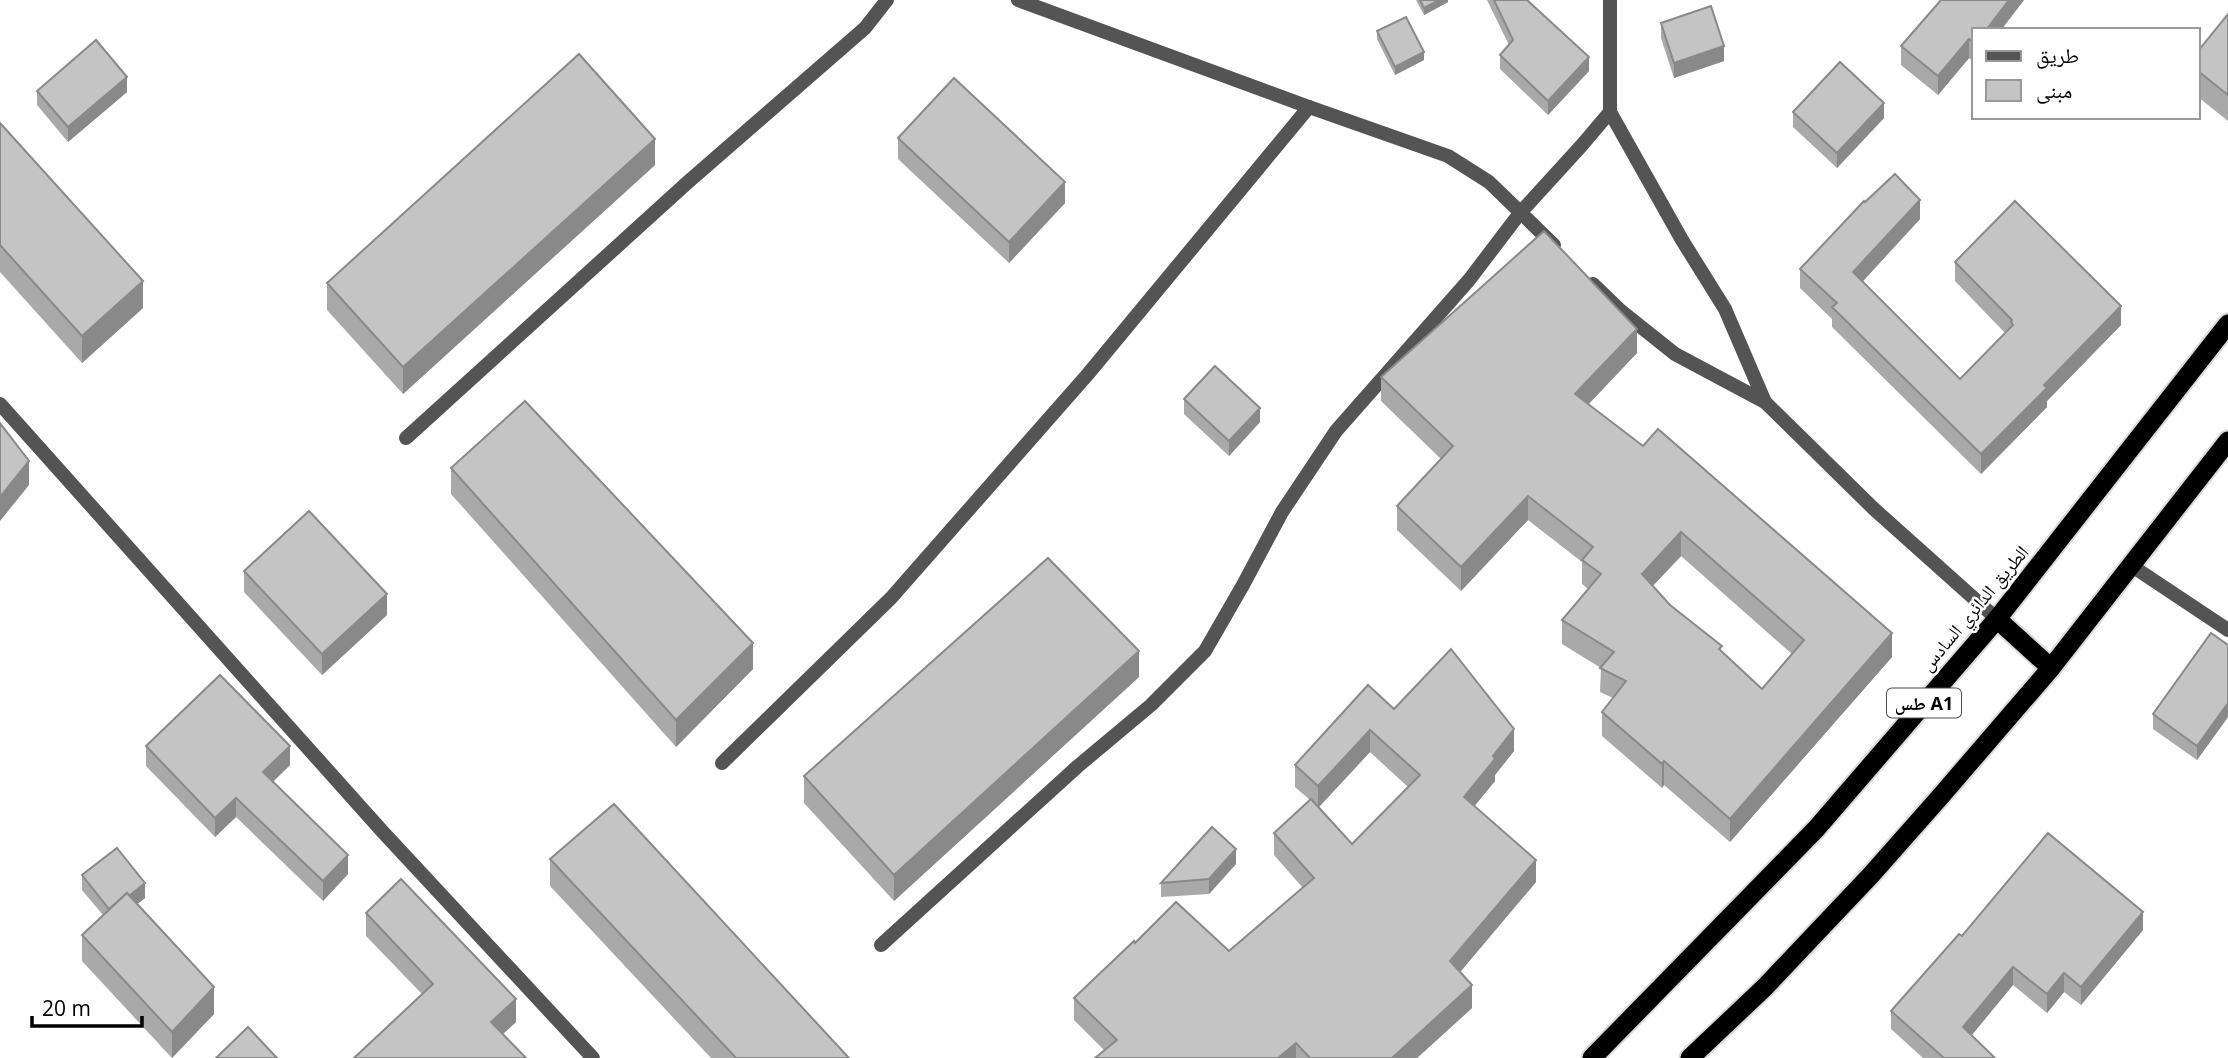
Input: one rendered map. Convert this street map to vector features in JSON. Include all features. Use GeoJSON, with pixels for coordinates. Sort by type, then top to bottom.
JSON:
{"type":"FeatureCollection","features":[{"type":"Feature","properties":{"kind":"highway","name":"الطريق الدائري السادس"},"geometry":{"type":"LineString","coordinates":[[1592,1058],[1816,829],[1997,619],[2228,324]]}},
{"type":"Feature","properties":{"kind":"highway"},"geometry":{"type":"LineString","coordinates":[[1690,1058],[1765,987],[1871,875],[2051,668],[2228,441]]}},
{"type":"Feature","properties":{"kind":"highway"},"geometry":{"type":"LineString","coordinates":[[1997,619],[2051,668]]}},
{"type":"Feature","properties":{"kind":"street"},"geometry":{"type":"LineString","coordinates":[[406,438],[688,181],[865,28],[887,0]]}},
{"type":"Feature","properties":{"kind":"street"},"geometry":{"type":"LineString","coordinates":[[1018,0],[1448,156],[1489,182],[1566,257]]}},
{"type":"Feature","properties":{"kind":"street"},"geometry":{"type":"LineString","coordinates":[[1610,0],[1610,112],[1682,240],[1725,309],[1765,402]]}},
{"type":"Feature","properties":{"kind":"street"},"geometry":{"type":"LineString","coordinates":[[722,763],[900,588],[1088,374],[1309,107]]}},
{"type":"Feature","properties":{"kind":"street"},"geometry":{"type":"LineString","coordinates":[[881,944],[1078,766],[1151,705],[1205,651],[1282,512],[1335,431],[1469,280],[1520,213],[1610,112]]}},
{"type":"Feature","properties":{"kind":"street"},"geometry":{"type":"LineString","coordinates":[[1584,275],[1621,311],[1675,354],[1765,402],[1874,509],[1997,619]]}},
{"type":"Feature","properties":{"kind":"street"},"geometry":{"type":"LineString","coordinates":[[0,404],[372,821],[593,1058]]}},
{"type":"Feature","properties":{"kind":"street"},"geometry":{"type":"LineString","coordinates":[[2132,565],[2228,630]]}},
{"type":"Feature","properties":{"kind":"building"},"geometry":{"type":"Polygon","coordinates":[[[1420,0],[1439,0],[1424,8],[1420,0]]]}},
{"type":"Feature","properties":{"kind":"building"},"geometry":{"type":"Polygon","coordinates":[[[1494,0],[1527,0],[1589,57],[1548,101],[1500,55],[1513,40],[1494,0]]]}},
{"type":"Feature","properties":{"kind":"building"},"geometry":{"type":"Polygon","coordinates":[[[1941,0],[2009,0],[1988,28],[1972,28],[1972,41],[1969,39],[1938,76],[1901,46],[1941,0]]]}},
{"type":"Feature","properties":{"kind":"building"},"geometry":{"type":"Polygon","coordinates":[[[1711,6],[1724,46],[1674,63],[1661,23],[1711,6]]]}},
{"type":"Feature","properties":{"kind":"building"},"geometry":{"type":"Polygon","coordinates":[[[2228,14],[2228,95],[2200,73],[2200,49],[2228,14]]]}},
{"type":"Feature","properties":{"kind":"building"},"geometry":{"type":"Polygon","coordinates":[[[1406,17],[1424,52],[1395,67],[1377,31],[1406,17]]]}},
{"type":"Feature","properties":{"kind":"building"},"geometry":{"type":"Polygon","coordinates":[[[96,40],[127,77],[68,127],[37,91],[96,40]]]}},
{"type":"Feature","properties":{"kind":"building"},"geometry":{"type":"Polygon","coordinates":[[[579,54],[655,139],[403,367],[327,283],[579,54]]]}},
{"type":"Feature","properties":{"kind":"building"},"geometry":{"type":"Polygon","coordinates":[[[1840,62],[1884,103],[1837,153],[1793,112],[1840,62]]]}},
{"type":"Feature","properties":{"kind":"building"},"geometry":{"type":"Polygon","coordinates":[[[954,78],[1065,182],[1009,242],[898,138],[954,78]]]}},
{"type":"Feature","properties":{"kind":"building"},"geometry":{"type":"Polygon","coordinates":[[[0,123],[143,281],[82,336],[0,245],[0,123]]]}},
{"type":"Feature","properties":{"kind":"building"},"geometry":{"type":"Polygon","coordinates":[[[1895,174],[1920,200],[1853,272],[1960,379],[2013,325],[2012,320],[1955,262],[2015,201],[2121,306],[2044,385],[2047,388],[1981,454],[1832,307],[1837,303],[1800,269],[1864,201],[1895,174]]]}},
{"type":"Feature","properties":{"kind":"building"},"geometry":{"type":"Polygon","coordinates":[[[1544,231],[1637,329],[1575,394],[1643,446],[1658,429],[1892,633],[1730,819],[1664,761],[1662,764],[1602,712],[1626,681],[1600,668],[1614,652],[1562,620],[1601,574],[1582,560],[1593,547],[1528,496],[1461,567],[1397,506],[1453,446],[1381,377],[1544,231]],[[1681,532],[1642,574],[1670,605],[1722,646],[1719,649],[1762,689],[1804,640],[1681,532]]]}},
{"type":"Feature","properties":{"kind":"building"},"geometry":{"type":"Polygon","coordinates":[[[1215,366],[1260,408],[1229,441],[1184,399],[1215,366]]]}},
{"type":"Feature","properties":{"kind":"building"},"geometry":{"type":"Polygon","coordinates":[[[525,401],[753,643],[676,720],[451,468],[525,401]]]}},
{"type":"Feature","properties":{"kind":"building"},"geometry":{"type":"Polygon","coordinates":[[[0,423],[29,461],[0,497],[0,423]]]}},
{"type":"Feature","properties":{"kind":"building"},"geometry":{"type":"Polygon","coordinates":[[[309,511],[387,594],[322,654],[244,571],[309,511]]]}},
{"type":"Feature","properties":{"kind":"building"},"geometry":{"type":"Polygon","coordinates":[[[1048,558],[1139,651],[894,875],[804,776],[1048,558]]]}},
{"type":"Feature","properties":{"kind":"building"},"geometry":{"type":"Polygon","coordinates":[[[2211,633],[2228,645],[2228,703],[2197,746],[2153,714],[2211,633]]]}},
{"type":"Feature","properties":{"kind":"building"},"geometry":{"type":"Polygon","coordinates":[[[1451,649],[1514,729],[1493,756],[1495,759],[1464,797],[1536,860],[1450,961],[1472,985],[1392,1058],[1310,1058],[1296,1043],[1278,1058],[1095,1058],[1117,1040],[1074,998],[1176,902],[1229,951],[1314,878],[1274,833],[1311,799],[1352,844],[1420,775],[1370,730],[1318,786],[1295,765],[1368,685],[1394,709],[1451,649]]]}},
{"type":"Feature","properties":{"kind":"building"},"geometry":{"type":"Polygon","coordinates":[[[220,675],[290,746],[263,772],[348,855],[323,881],[236,798],[215,818],[146,746],[220,675]]]}},
{"type":"Feature","properties":{"kind":"building"},"geometry":{"type":"Polygon","coordinates":[[[614,804],[849,1058],[736,1058],[550,859],[614,804]]]}},
{"type":"Feature","properties":{"kind":"building"},"geometry":{"type":"Polygon","coordinates":[[[1212,827],[1236,849],[1209,879],[1161,883],[1212,827]]]}},
{"type":"Feature","properties":{"kind":"building"},"geometry":{"type":"Polygon","coordinates":[[[2048,833],[2143,912],[2081,987],[2064,973],[2047,994],[2013,967],[1963,1027],[1995,1058],[1944,1058],[1891,1011],[1959,934],[1962,936],[2048,833]]]}},
{"type":"Feature","properties":{"kind":"building"},"geometry":{"type":"Polygon","coordinates":[[[117,848],[145,883],[129,896],[127,893],[109,909],[82,875],[117,848]]]}},
{"type":"Feature","properties":{"kind":"building"},"geometry":{"type":"Polygon","coordinates":[[[401,879],[516,999],[491,1022],[526,1058],[354,1058],[433,984],[366,913],[401,879]]]}},
{"type":"Feature","properties":{"kind":"building"},"geometry":{"type":"Polygon","coordinates":[[[127,893],[214,987],[172,1032],[82,935],[127,893]]]}},
{"type":"Feature","properties":{"kind":"building"},"geometry":{"type":"Polygon","coordinates":[[[248,1027],[277,1058],[216,1058],[248,1027]]]}}]}
